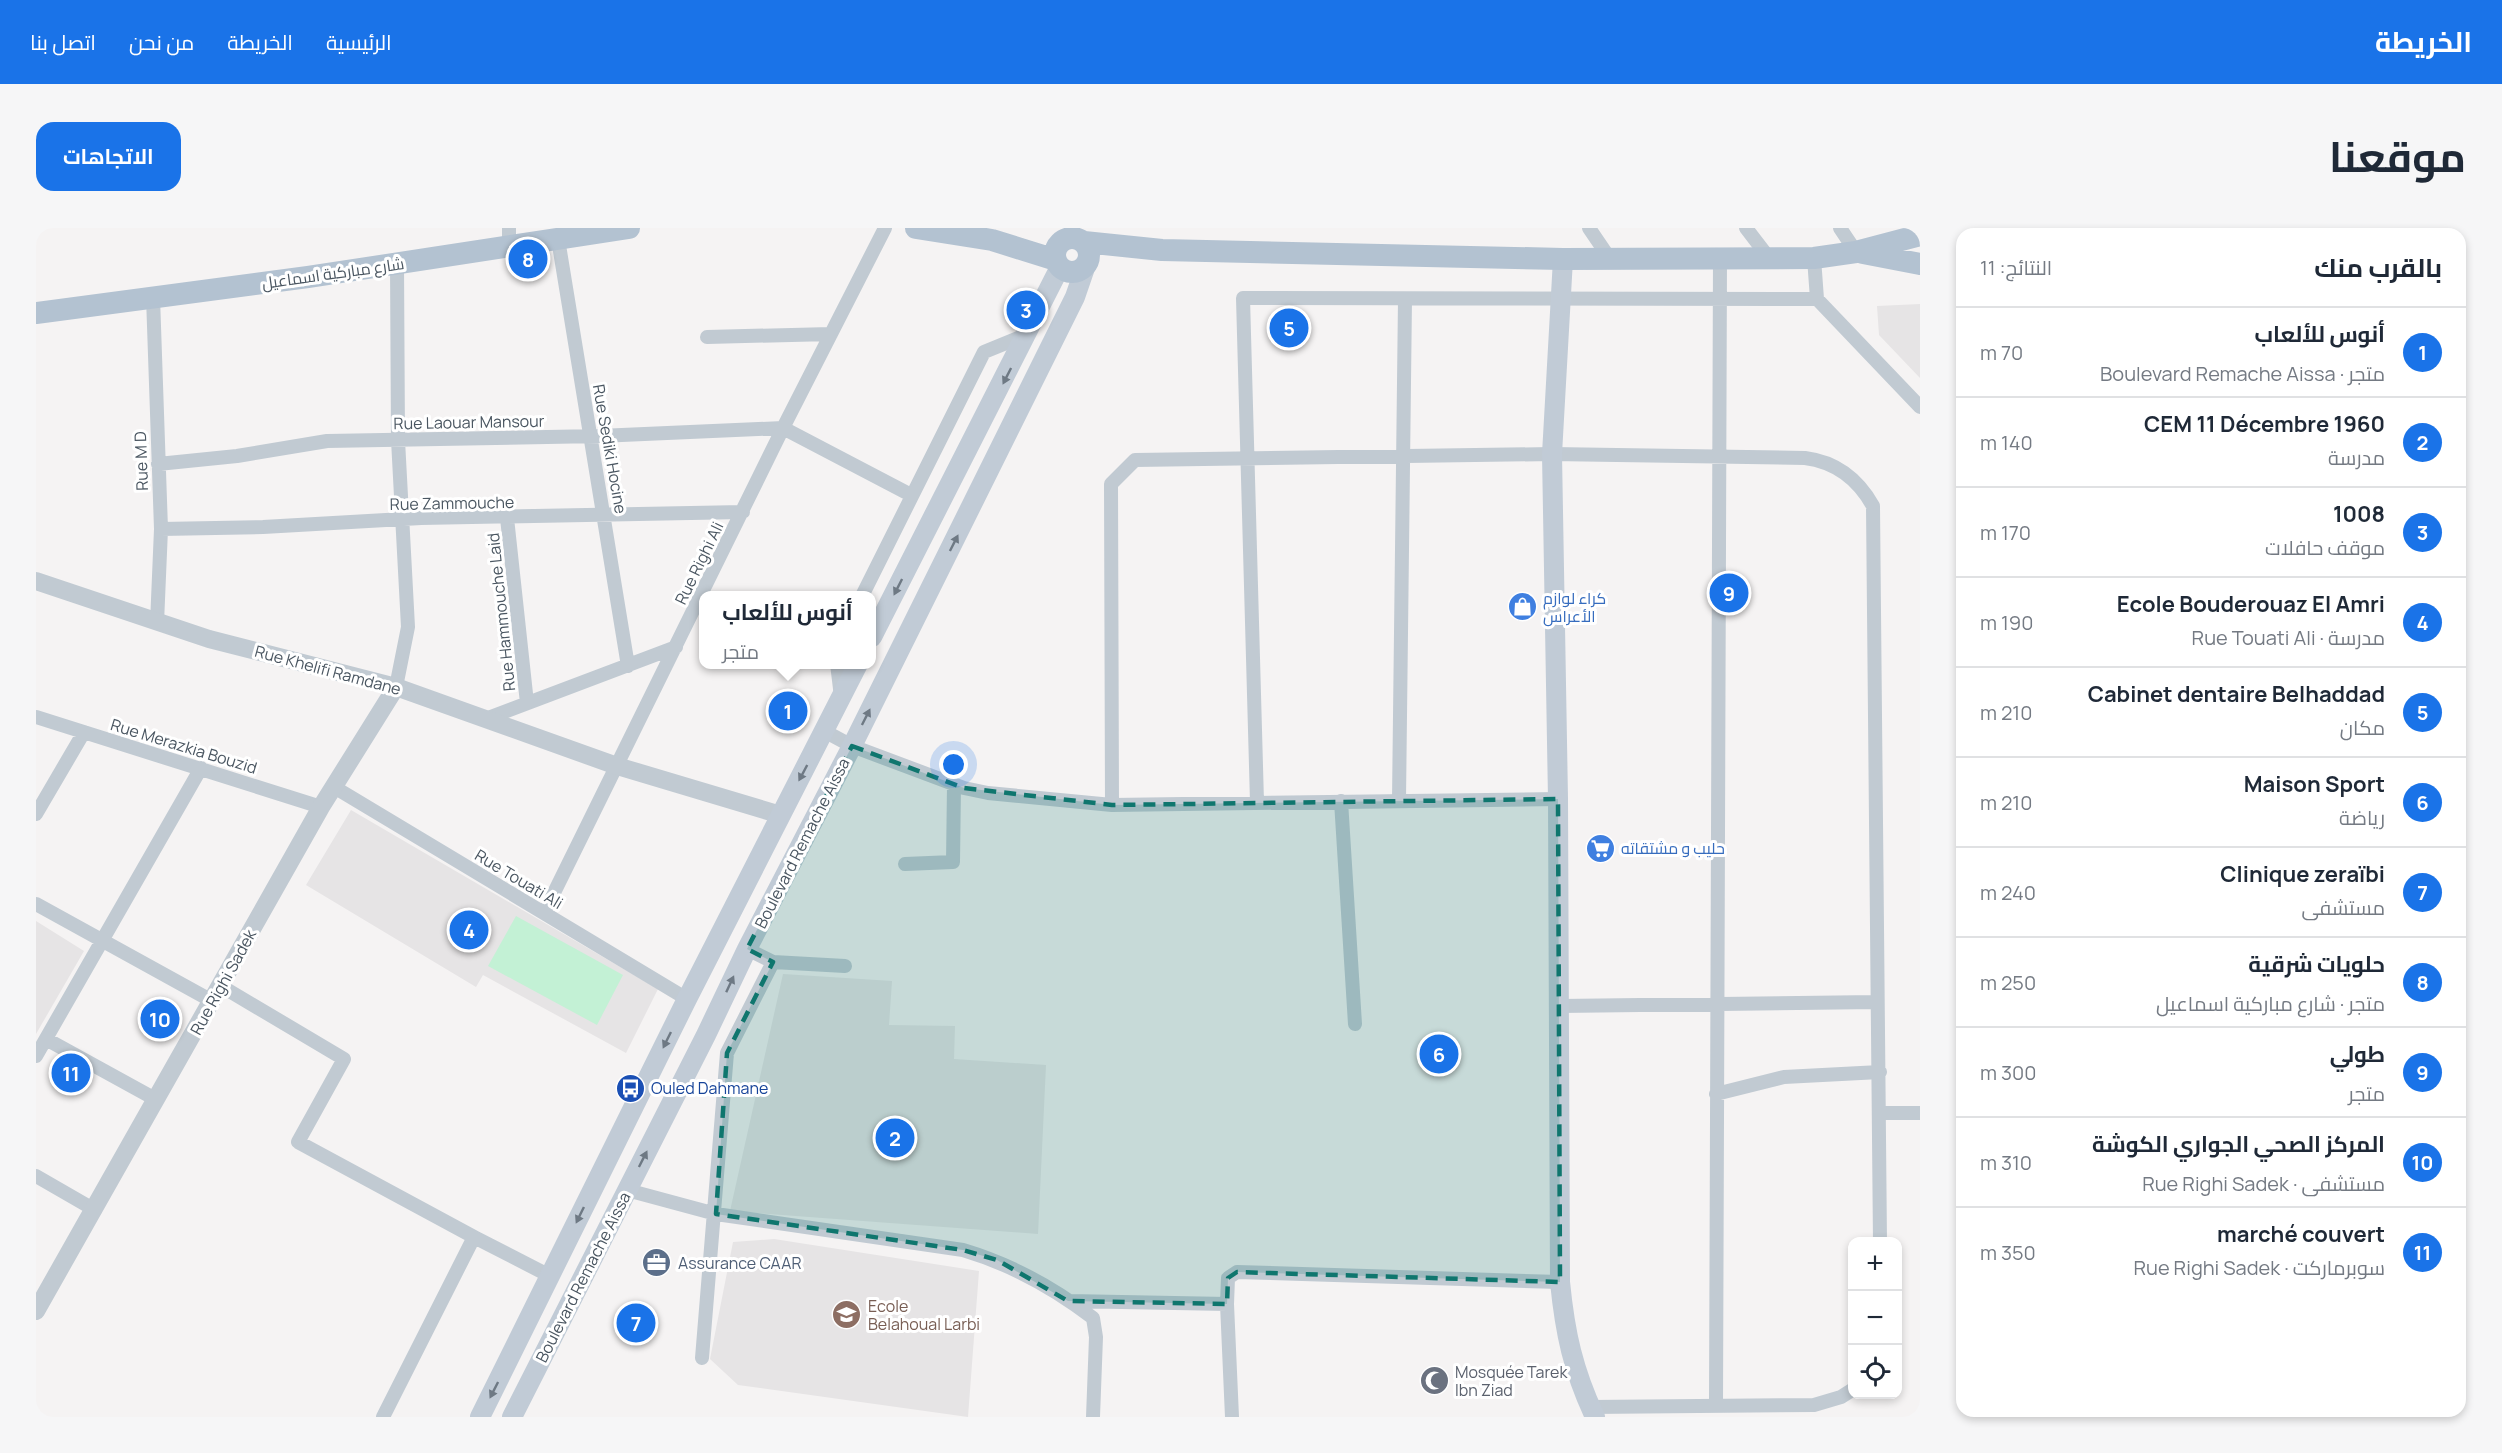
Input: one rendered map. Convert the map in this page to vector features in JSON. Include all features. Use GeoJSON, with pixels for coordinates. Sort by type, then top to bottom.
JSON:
{"type":"FeatureCollection","features":[{"type":"Feature","properties":{"kind":"main road","name":"شارع مباركية اسماعيل"},"geometry":{"type":"LineString","coordinates":[[36,313],[397,264],[509,237],[558,239],[629,228]]}},
{"type":"Feature","properties":{"kind":"main road"},"geometry":{"type":"LineString","coordinates":[[916,228],[1081,252]]}},
{"type":"Feature","properties":{"kind":"main road"},"geometry":{"type":"LineString","coordinates":[[876,629],[1028,334],[1058,264],[1056,249],[1081,252],[1162,250],[1563,259],[1814,258],[1856,252],[1920,235]]}},
{"type":"Feature","properties":{"kind":"main road"},"geometry":{"type":"LineString","coordinates":[[992,240],[1058,264],[1072,272],[1081,252]]}},
{"type":"Feature","properties":{"kind":"main road","name":"Boulevard Remache Aissa"},"geometry":{"type":"LineString","coordinates":[[512,1417],[706,1035],[747,949],[852,746],[1070,307],[1081,252]]}},
{"type":"Feature","properties":{"kind":"main road"},"geometry":{"type":"LineString","coordinates":[[1856,252],[1920,264]]}},
{"type":"Feature","properties":{"kind":"main road"},"geometry":{"type":"LineString","coordinates":[[1563,259],[1552,454],[1558,799],[1560,1282],[1566,1337],[1592,1412]]}},
{"type":"Feature","properties":{"kind":"main road","name":"Boulevard Remache Aissa"},"geometry":{"type":"LineString","coordinates":[[480,1417],[687,999],[826,732],[855,669]]}},
{"type":"Feature","properties":{"kind":"street","name":"Rue Righi Ali"},"geometry":{"type":"LineString","coordinates":[[704,591],[783,428],[885,228]]}},
{"type":"Feature","properties":{"kind":"street"},"geometry":{"type":"LineString","coordinates":[[1589,228],[1610,259]]}},
{"type":"Feature","properties":{"kind":"street"},"geometry":{"type":"LineString","coordinates":[[1746,228],[1769,258]]}},
{"type":"Feature","properties":{"kind":"street"},"geometry":{"type":"LineString","coordinates":[[1840,228],[1856,252]]}},
{"type":"Feature","properties":{"kind":"street","name":"Rue Sediki Hocine"},"geometry":{"type":"LineString","coordinates":[[558,239],[628,666]]}},
{"type":"Feature","properties":{"kind":"street"},"geometry":{"type":"LineString","coordinates":[[1716,1406],[1718,300],[1720,258]]}},
{"type":"Feature","properties":{"kind":"street"},"geometry":{"type":"LineString","coordinates":[[1814,258],[1817,298],[1920,407]]}},
{"type":"Feature","properties":{"kind":"street"},"geometry":{"type":"LineString","coordinates":[[396,687],[408,627],[398,440],[397,264]]}},
{"type":"Feature","properties":{"kind":"street","name":"Rue M D"},"geometry":{"type":"LineString","coordinates":[[153,297],[161,529],[157,623]]}},
{"type":"Feature","properties":{"kind":"street"},"geometry":{"type":"LineString","coordinates":[[1257,802],[1243,298],[1718,300],[1817,298]]}},
{"type":"Feature","properties":{"kind":"street"},"geometry":{"type":"LineString","coordinates":[[1399,800],[1405,298]]}},
{"type":"Feature","properties":{"kind":"street"},"geometry":{"type":"LineString","coordinates":[[707,337],[831,334]]}},
{"type":"Feature","properties":{"kind":"street"},"geometry":{"type":"LineString","coordinates":[[864,591],[984,352],[1028,334]]}},
{"type":"Feature","properties":{"kind":"street"},"geometry":{"type":"LineString","coordinates":[[783,428],[911,495]]}},
{"type":"Feature","properties":{"kind":"street","name":"Rue Laouar Mansour"},"geometry":{"type":"LineString","coordinates":[[158,464],[237,456],[327,441],[591,436],[783,428]]}},
{"type":"Feature","properties":{"kind":"street"},"geometry":{"type":"LineString","coordinates":[[1112,805],[1111,484],[1135,460],[1403,458],[1552,454],[1819,460],[1842,471],[1855,481],[1873,506],[1880,1237]]}},
{"type":"Feature","properties":{"kind":"street","name":"Rue Zammouche"},"geometry":{"type":"LineString","coordinates":[[161,529],[263,527],[402,520],[743,512]]}},
{"type":"Feature","properties":{"kind":"street","name":"Rue Hammouche Laid"},"geometry":{"type":"LineString","coordinates":[[507,518],[527,704]]}},
{"type":"Feature","properties":{"kind":"street","name":"Rue Khelifi Ramdane"},"geometry":{"type":"LineString","coordinates":[[36,581],[157,623],[396,687],[617,766],[781,815]]}},
{"type":"Feature","properties":{"kind":"street","name":"Rue Righi Ali"},"geometry":{"type":"LineString","coordinates":[[544,913],[699,601]]}},
{"type":"Feature","properties":{"kind":"street"},"geometry":{"type":"LineString","coordinates":[[488,718],[676,647]]}},
{"type":"Feature","properties":{"kind":"street"},"geometry":{"type":"LineString","coordinates":[[838,669],[841,697]]}},
{"type":"Feature","properties":{"kind":"street","name":"Rue Righi Sadek"},"geometry":{"type":"LineString","coordinates":[[36,1311],[321,807],[396,687]]}},
{"type":"Feature","properties":{"kind":"street","name":"Rue Merazkia Bouzid"},"geometry":{"type":"LineString","coordinates":[[36,717],[321,807]]}},
{"type":"Feature","properties":{"kind":"street"},"geometry":{"type":"LineString","coordinates":[[36,814],[84,732]]}},
{"type":"Feature","properties":{"kind":"street"},"geometry":{"type":"LineString","coordinates":[[826,732],[852,746],[954,785],[988,793],[1112,805],[1558,799]]}},
{"type":"Feature","properties":{"kind":"street"},"geometry":{"type":"LineString","coordinates":[[36,1056],[201,768]]}},
{"type":"Feature","properties":{"kind":"street"},"geometry":{"type":"LineString","coordinates":[[905,864],[954,862],[954,785]]}},
{"type":"Feature","properties":{"kind":"street","name":"Rue Touati Ali"},"geometry":{"type":"LineString","coordinates":[[334,787],[687,999]]}},
{"type":"Feature","properties":{"kind":"street"},"geometry":{"type":"LineString","coordinates":[[1341,801],[1355,1024]]}},
{"type":"Feature","properties":{"kind":"street"},"geometry":{"type":"LineString","coordinates":[[36,904],[101,941],[217,994],[344,1059],[298,1142],[550,1276]]}},
{"type":"Feature","properties":{"kind":"street"},"geometry":{"type":"LineString","coordinates":[[747,949],[773,962],[845,966]]}},
{"type":"Feature","properties":{"kind":"street"},"geometry":{"type":"LineString","coordinates":[[702,1358],[716,1215],[727,1053],[773,962]]}},
{"type":"Feature","properties":{"kind":"street"},"geometry":{"type":"LineString","coordinates":[[1560,1006],[1876,1002]]}},
{"type":"Feature","properties":{"kind":"street"},"geometry":{"type":"LineString","coordinates":[[706,1035],[727,1053]]}},
{"type":"Feature","properties":{"kind":"street"},"geometry":{"type":"LineString","coordinates":[[46,1039],[157,1100]]}},
{"type":"Feature","properties":{"kind":"street"},"geometry":{"type":"LineString","coordinates":[[1716,1094],[1784,1077],[1880,1072]]}},
{"type":"Feature","properties":{"kind":"street"},"geometry":{"type":"LineString","coordinates":[[1880,1113],[1920,1113]]}},
{"type":"Feature","properties":{"kind":"street"},"geometry":{"type":"LineString","coordinates":[[36,1176],[95,1210]]}},
{"type":"Feature","properties":{"kind":"street"},"geometry":{"type":"LineString","coordinates":[[627,1190],[716,1215],[963,1250],[997,1260],[1068,1300],[1093,1318],[1096,1337],[1093,1417]]}},
{"type":"Feature","properties":{"kind":"street"},"geometry":{"type":"LineString","coordinates":[[383,1417],[474,1237]]}},
{"type":"Feature","properties":{"kind":"street"},"geometry":{"type":"LineString","coordinates":[[1232,1417],[1228,1278],[1238,1272],[1560,1282]]}},
{"type":"Feature","properties":{"kind":"street"},"geometry":{"type":"LineString","coordinates":[[1068,1300],[1227,1304]]}},
{"type":"Feature","properties":{"kind":"street"},"geometry":{"type":"LineString","coordinates":[[1592,1412],[1716,1406],[1814,1405],[1848,1393]]}},
{"type":"Feature","properties":{"kind":"highlighted area"},"geometry":{"type":"Polygon","coordinates":[[[852,746],[964,788],[1112,805],[1558,799],[1560,1282],[1237,1272],[1228,1278],[1227,1304],[1068,1301],[997,1260],[963,1250],[716,1214],[727,1053],[773,962],[747,949],[852,746]]]}},
{"type":"Feature","properties":{"kind":"shaded area"},"geometry":{"type":"Polygon","coordinates":[[[1920,304],[1920,378],[1879,335],[1877,306],[1920,304]]]}},
{"type":"Feature","properties":{"kind":"shaded area"},"geometry":{"type":"Polygon","coordinates":[[[351,810],[658,989],[626,1053],[483,975],[476,987],[306,885],[351,810]]]}},
{"type":"Feature","properties":{"kind":"shaded area"},"geometry":{"type":"Polygon","coordinates":[[[36,921],[84,951],[36,1034],[36,921]]]}},
{"type":"Feature","properties":{"kind":"shaded area"},"geometry":{"type":"Polygon","coordinates":[[[783,974],[892,981],[889,1025],[955,1026],[954,1059],[1046,1065],[1038,1234],[730,1211],[783,974]]]}},
{"type":"Feature","properties":{"kind":"shaded area","name":"Ecole Belahoual Larbi"},"geometry":{"type":"Polygon","coordinates":[[[774,1239],[979,1271],[968,1417],[738,1385],[710,1359],[733,1242],[774,1239]]]}},
{"type":"Feature","properties":{"kind":"green space"},"geometry":{"type":"Polygon","coordinates":[[[516,916],[623,975],[597,1025],[488,966],[516,916]]]}},
{"type":"Feature","properties":{"kind":"place","name":"حلويات شرقية"},"geometry":{"type":"Point","coordinates":[528,259]}},
{"type":"Feature","properties":{"kind":"place","name":"1008"},"geometry":{"type":"Point","coordinates":[1026,310]}},
{"type":"Feature","properties":{"kind":"place","name":"Cabinet dentaire Belhaddad"},"geometry":{"type":"Point","coordinates":[1289,328]}},
{"type":"Feature","properties":{"kind":"place","name":"طولي"},"geometry":{"type":"Point","coordinates":[1729,593]}},
{"type":"Feature","properties":{"kind":"place","name":"كراء لوازم الأعراس"},"geometry":{"type":"Point","coordinates":[1522,607]}},
{"type":"Feature","properties":{"kind":"place","name":"أنوس للألعاب"},"geometry":{"type":"Point","coordinates":[788,711]}},
{"type":"Feature","properties":{"kind":"place","name":"حليب و مشتقاته"},"geometry":{"type":"Point","coordinates":[1600,848]}},
{"type":"Feature","properties":{"kind":"place","name":"Ecole Bouderouaz El Amri"},"geometry":{"type":"Point","coordinates":[469,930]}},
{"type":"Feature","properties":{"kind":"place","name":"المركز الصحي الجواري الكوشة"},"geometry":{"type":"Point","coordinates":[160,1019]}},
{"type":"Feature","properties":{"kind":"place","name":"Maison Sport"},"geometry":{"type":"Point","coordinates":[1439,1054]}},
{"type":"Feature","properties":{"kind":"place","name":"marché couvert"},"geometry":{"type":"Point","coordinates":[71,1073]}},
{"type":"Feature","properties":{"kind":"place","name":"Ouled Dahmane"},"geometry":{"type":"Point","coordinates":[630,1088]}},
{"type":"Feature","properties":{"kind":"place","name":"CEM 11 Décembre 1960"},"geometry":{"type":"Point","coordinates":[895,1138]}},
{"type":"Feature","properties":{"kind":"place","name":"Assurance CAAR"},"geometry":{"type":"Point","coordinates":[657,1263]}},
{"type":"Feature","properties":{"kind":"place","name":"Ecole Belahoual Larbi"},"geometry":{"type":"Point","coordinates":[847,1315]}},
{"type":"Feature","properties":{"kind":"place","name":"Clinique zeraïbi"},"geometry":{"type":"Point","coordinates":[636,1323]}},
{"type":"Feature","properties":{"kind":"place","name":"Mosquée Tarek Ibn Ziad"},"geometry":{"type":"Point","coordinates":[1434,1381]}}]}
